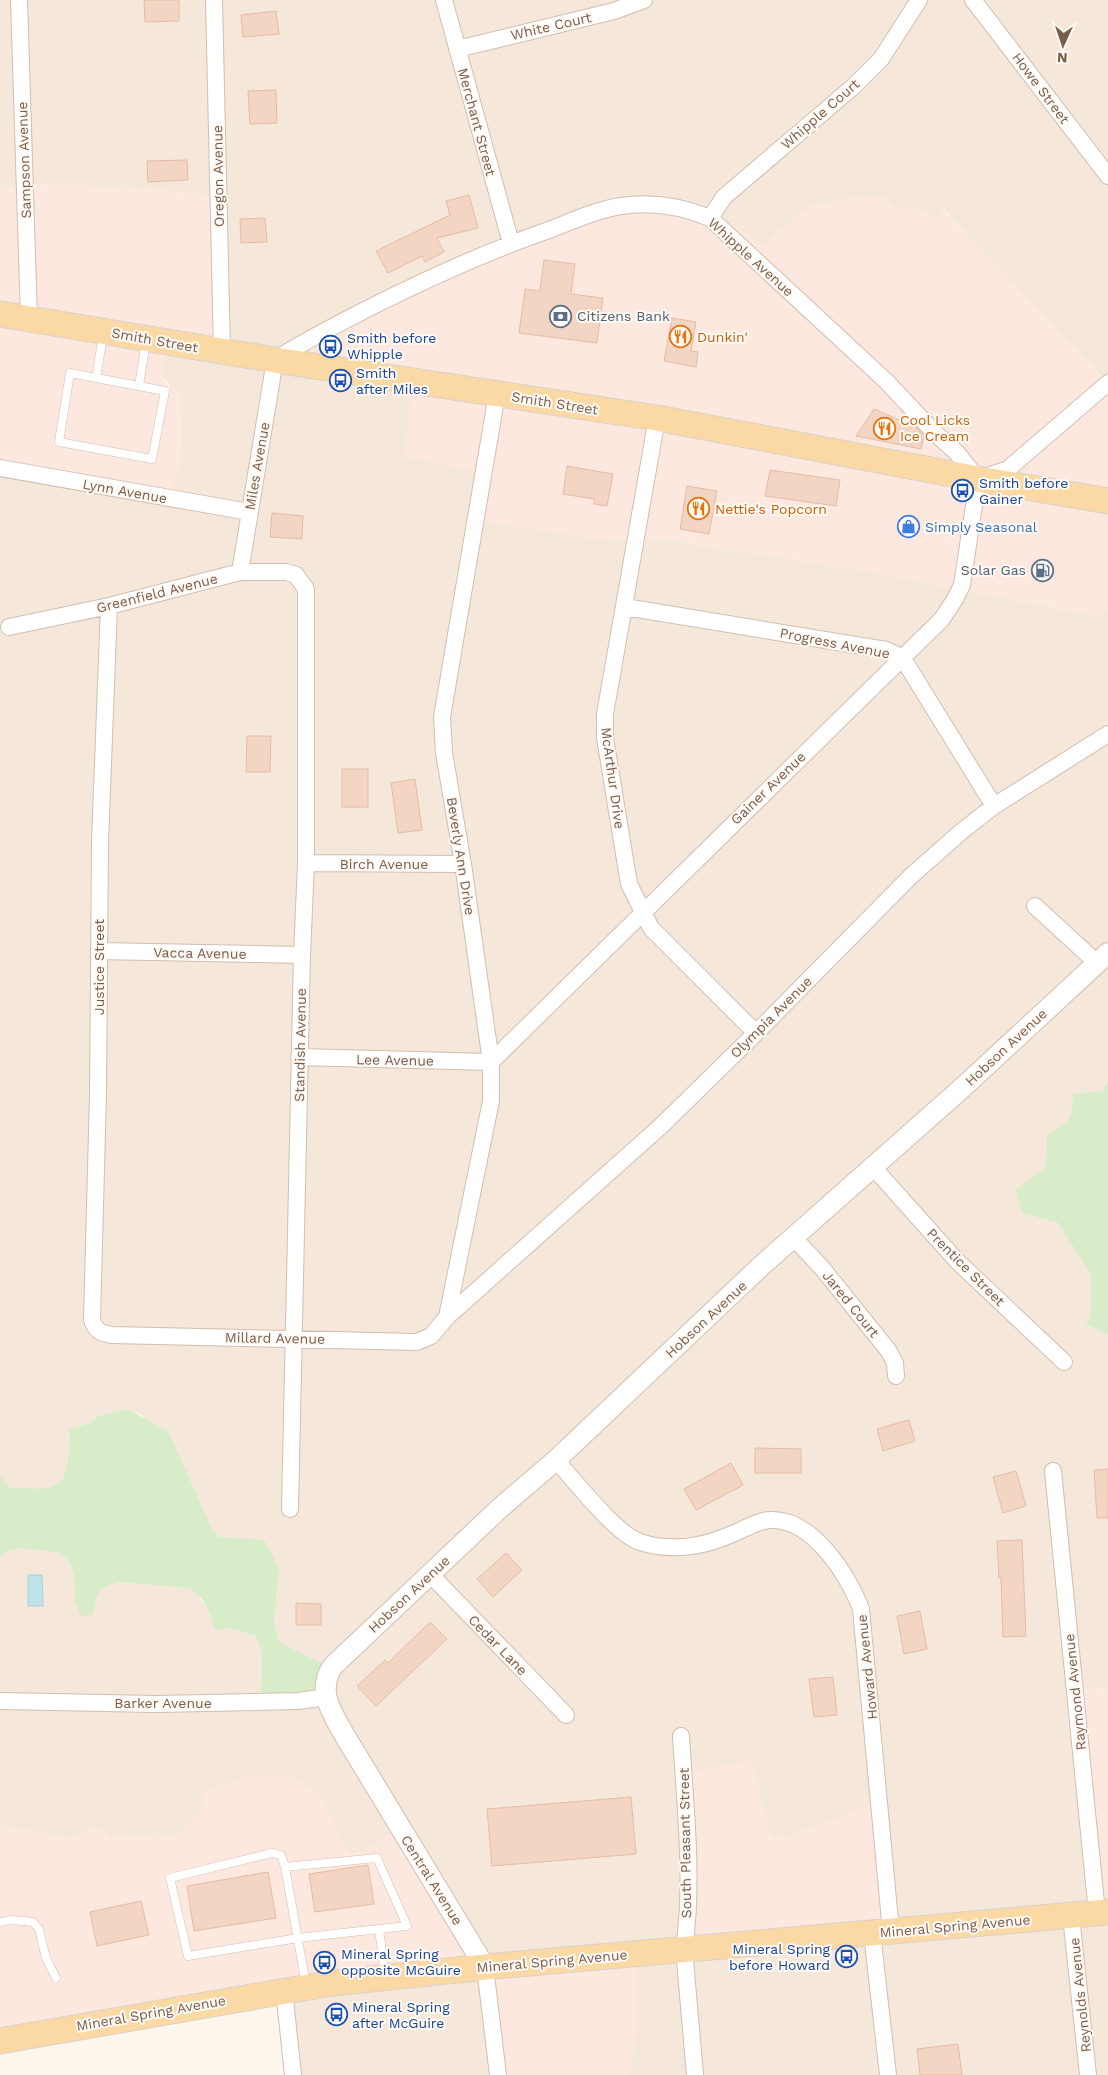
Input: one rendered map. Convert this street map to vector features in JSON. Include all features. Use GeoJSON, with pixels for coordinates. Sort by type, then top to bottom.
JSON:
{"type":"FeatureCollection","features":[{"type":"Feature","properties":{"kind":"main road","name":"Smith Street"},"geometry":{"type":"LineString","coordinates":[[0,314],[222,352],[657,418],[978,479],[1108,501]]}},
{"type":"Feature","properties":{"kind":"main road","name":"Mineral Spring Avenue"},"geometry":{"type":"LineString","coordinates":[[0,2041],[295,1988],[385,1977],[1103,1912]]}},
{"type":"Feature","properties":{"kind":"street","name":"Sampson Avenue"},"geometry":{"type":"LineString","coordinates":[[19,0],[29,319]]}},
{"type":"Feature","properties":{"kind":"street","name":"Oregon Avenue"},"geometry":{"type":"LineString","coordinates":[[214,0],[222,352]]}},
{"type":"Feature","properties":{"kind":"street","name":"Merchant Street"},"geometry":{"type":"LineString","coordinates":[[444,0],[511,243]]}},
{"type":"Feature","properties":{"kind":"street","name":"White Court"},"geometry":{"type":"LineString","coordinates":[[457,49],[614,11],[644,0]]}},
{"type":"Feature","properties":{"kind":"street","name":"Whipple Court"},"geometry":{"type":"LineString","coordinates":[[710,218],[724,197],[854,86],[881,59],[919,0]]}},
{"type":"Feature","properties":{"kind":"street","name":"Howe Street"},"geometry":{"type":"LineString","coordinates":[[973,0],[1108,176]]}},
{"type":"Feature","properties":{"kind":"street","name":"Whipple Avenue"},"geometry":{"type":"LineString","coordinates":[[274,360],[300,343],[419,284],[511,243],[603,210],[641,204],[669,205],[710,218],[887,382],[934,432],[957,453],[978,479]]}},
{"type":"Feature","properties":{"kind":"street","name":"Miles Avenue"},"geometry":{"type":"LineString","coordinates":[[240,572],[274,360]]}},
{"type":"Feature","properties":{"kind":"street"},"geometry":{"type":"LineString","coordinates":[[978,479],[1008,469],[1108,383]]}},
{"type":"Feature","properties":{"kind":"street","name":"Beverly Ann Drive"},"geometry":{"type":"LineString","coordinates":[[447,1317],[491,1101],[491,1062],[463,864],[444,753],[442,717],[497,394]]}},
{"type":"Feature","properties":{"kind":"street","name":"McArthur Drive"},"geometry":{"type":"LineString","coordinates":[[657,418],[604,725],[629,884],[651,928],[756,1033]]}},
{"type":"Feature","properties":{"kind":"street","name":"Lynn Avenue"},"geometry":{"type":"LineString","coordinates":[[0,468],[249,512]]}},
{"type":"Feature","properties":{"kind":"street","name":"Gainer Avenue"},"geometry":{"type":"LineString","coordinates":[[491,1062],[942,619],[962,585],[978,479]]}},
{"type":"Feature","properties":{"kind":"street","name":"Greenfield Avenue"},"geometry":{"type":"LineString","coordinates":[[9,627],[109,606],[240,572],[286,572],[296,575],[302,582]]}},
{"type":"Feature","properties":{"kind":"street","name":"Standish Avenue"},"geometry":{"type":"LineString","coordinates":[[290,1509],[295,1338],[299,1058],[306,863],[306,590],[302,582]]}},
{"type":"Feature","properties":{"kind":"street","name":"Justice Street"},"geometry":{"type":"LineString","coordinates":[[94,1328],[92,1320],[98,1094],[100,842],[109,606]]}},
{"type":"Feature","properties":{"kind":"street","name":"Progress Avenue"},"geometry":{"type":"LineString","coordinates":[[625,607],[886,650],[902,657],[994,806]]}},
{"type":"Feature","properties":{"kind":"street","name":"Olympia Avenue"},"geometry":{"type":"LineString","coordinates":[[447,1317],[661,1126],[911,876],[962,830],[994,806],[1108,734]]}},
{"type":"Feature","properties":{"kind":"street","name":"Birch Avenue"},"geometry":{"type":"LineString","coordinates":[[306,863],[463,864]]}},
{"type":"Feature","properties":{"kind":"street"},"geometry":{"type":"LineString","coordinates":[[1035,906],[1103,958]]}},
{"type":"Feature","properties":{"kind":"street","name":"Vacca Avenue"},"geometry":{"type":"LineString","coordinates":[[99,951],[302,955]]}},
{"type":"Feature","properties":{"kind":"street","name":"Hobson Avenue"},"geometry":{"type":"LineString","coordinates":[[327,1697],[326,1675],[333,1666],[500,1508],[556,1460],[794,1238],[961,1089],[1103,958]]}},
{"type":"Feature","properties":{"kind":"street","name":"Lee Avenue"},"geometry":{"type":"LineString","coordinates":[[299,1058],[491,1062]]}},
{"type":"Feature","properties":{"kind":"street","name":"Prentice Street"},"geometry":{"type":"LineString","coordinates":[[873,1167],[957,1261],[1064,1362]]}},
{"type":"Feature","properties":{"kind":"street","name":"Jared Court"},"geometry":{"type":"LineString","coordinates":[[794,1238],[828,1275],[888,1350],[895,1363],[896,1376]]}},
{"type":"Feature","properties":{"kind":"street","name":"Millard Avenue"},"geometry":{"type":"LineString","coordinates":[[94,1328],[100,1333],[112,1335],[417,1342],[432,1336],[447,1317]]}},
{"type":"Feature","properties":{"kind":"street","name":"Howard Avenue"},"geometry":{"type":"LineString","coordinates":[[556,1460],[599,1508],[622,1531],[638,1542],[663,1546],[694,1547],[718,1540],[760,1522],[772,1520],[794,1525],[822,1546],[855,1591],[861,1609],[882,1933],[888,2075]]}},
{"type":"Feature","properties":{"kind":"street","name":"Raymond Avenue"},"geometry":{"type":"LineString","coordinates":[[1053,1471],[1103,1912]]}},
{"type":"Feature","properties":{"kind":"street","name":"Cedar Lane"},"geometry":{"type":"LineString","coordinates":[[431,1575],[566,1715]]}},
{"type":"Feature","properties":{"kind":"street","name":"Barker Avenue"},"geometry":{"type":"LineString","coordinates":[[0,1701],[156,1704],[298,1701],[327,1697]]}},
{"type":"Feature","properties":{"kind":"street","name":"Central Avenue"},"geometry":{"type":"LineString","coordinates":[[327,1697],[333,1714],[354,1752],[485,1967],[498,2075]]}},
{"type":"Feature","properties":{"kind":"street","name":"South Pleasant Street"},"geometry":{"type":"LineString","coordinates":[[682,1736],[688,1844],[687,1931],[684,1950],[695,2075]]}},
{"type":"Feature","properties":{"kind":"street","name":"Reynolds Avenue"},"geometry":{"type":"LineString","coordinates":[[1071,1916],[1088,2075]]}},
{"type":"Feature","properties":{"kind":"street"},"geometry":{"type":"LineString","coordinates":[[294,2075],[295,1988]]}},
{"type":"Feature","properties":{"kind":"lane"},"geometry":{"type":"LineString","coordinates":[[96,378],[104,331]]}},
{"type":"Feature","properties":{"kind":"lane"},"geometry":{"type":"LineString","coordinates":[[139,386],[147,339]]}},
{"type":"Feature","properties":{"kind":"lane"},"geometry":{"type":"LineString","coordinates":[[70,373],[96,378],[165,391],[152,459],[59,442],[70,373]]}},
{"type":"Feature","properties":{"kind":"lane"},"geometry":{"type":"LineString","coordinates":[[285,1866],[377,1858],[407,1926],[298,1938],[188,1956],[170,1878],[272,1853],[281,1855],[285,1866],[298,1938],[295,1988]]}},
{"type":"Feature","properties":{"kind":"lane"},"geometry":{"type":"LineString","coordinates":[[0,1922],[12,1920],[33,1922],[39,1929],[46,1958],[56,1978]]}},
{"type":"Feature","properties":{"kind":"lane"},"geometry":{"type":"LineString","coordinates":[[379,1929],[385,1977]]}},
{"type":"Feature","properties":{"kind":"shaded area"},"geometry":{"type":"Polygon","coordinates":[[[0,0],[1108,0],[1108,383],[973,242],[944,208],[938,221],[916,207],[894,207],[884,198],[816,204],[801,212],[761,248],[742,231],[686,200],[659,196],[633,198],[413,385],[482,473],[617,542],[650,537],[868,571],[1098,616],[1108,610],[1108,1081],[1102,1091],[1073,1095],[1070,1118],[1066,1125],[1047,1134],[1046,1167],[1022,1213],[1058,1223],[1091,1274],[1091,1317],[1085,1324],[1108,1335],[1108,1688],[1078,1690],[1108,1902],[1108,2075],[628,2075],[633,2064],[497,2075],[297,2075],[288,1983],[401,1828],[362,1852],[348,1854],[320,1795],[207,1804],[200,1815],[177,1834],[110,1838],[98,1827],[72,1838],[0,1825],[0,1559],[6,1551],[19,1548],[61,1553],[70,1563],[74,1575],[75,1601],[96,1595],[104,1588],[117,1582],[189,1588],[198,1592],[201,1601],[231,1628],[256,1636],[262,1653],[261,1697],[279,1642],[274,1623],[279,1568],[263,1541],[219,1537],[212,1529],[205,1515],[168,1431],[147,1421],[142,1415],[126,1409],[97,1416],[90,1423],[70,1429],[66,1474],[57,1486],[39,1490],[9,1487],[0,1476],[0,466],[171,492],[181,456],[180,389],[171,390],[168,383],[161,376],[168,339],[219,196],[120,187],[30,184],[0,188],[0,0]],[[751,1761],[691,1940],[787,1837],[771,1838],[751,1761]]]}},
{"type":"Feature","properties":{"kind":"shaded area"},"geometry":{"type":"Polygon","coordinates":[[[30,184],[120,187],[219,196],[224,344],[168,340],[161,376],[171,390],[180,388],[181,457],[171,492],[0,466],[0,188],[30,184]]]}},
{"type":"Feature","properties":{"kind":"shaded area"},"geometry":{"type":"Polygon","coordinates":[[[659,196],[686,200],[708,208],[742,231],[761,248],[801,212],[816,204],[867,196],[884,198],[894,207],[916,207],[938,221],[943,208],[1108,383],[1108,610],[1099,616],[868,571],[651,537],[617,542],[473,520],[482,473],[404,456],[412,385],[288,349],[633,198],[659,196]]]}},
{"type":"Feature","properties":{"kind":"shaded area"},"geometry":{"type":"Polygon","coordinates":[[[1108,1688],[1108,1902],[1101,1902],[1078,1690],[1108,1688]]]}},
{"type":"Feature","properties":{"kind":"shaded area"},"geometry":{"type":"Polygon","coordinates":[[[751,1760],[771,1838],[787,1837],[884,1799],[893,1920],[692,1940],[687,1774],[751,1760]]]}},
{"type":"Feature","properties":{"kind":"shaded area"},"geometry":{"type":"Polygon","coordinates":[[[250,1775],[289,1775],[320,1795],[348,1853],[362,1852],[401,1828],[485,1959],[636,1948],[638,2009],[633,2064],[628,2075],[497,2075],[488,1968],[283,1981],[129,2005],[0,2030],[0,1825],[72,1838],[98,1827],[110,1838],[177,1834],[200,1815],[206,1804],[199,1801],[205,1791],[250,1775]]]}},
{"type":"Feature","properties":{"kind":"green space"},"geometry":{"type":"Polygon","coordinates":[[[1108,1081],[1108,1335],[1085,1324],[1091,1317],[1091,1274],[1058,1223],[1022,1213],[1016,1190],[1046,1167],[1047,1134],[1061,1127],[1068,1120],[1073,1094],[1102,1091],[1108,1081]]]}},
{"type":"Feature","properties":{"kind":"green space"},"geometry":{"type":"Polygon","coordinates":[[[126,1409],[168,1431],[212,1529],[219,1537],[264,1540],[279,1568],[274,1623],[279,1642],[329,1667],[327,1694],[261,1697],[262,1653],[256,1636],[231,1628],[214,1630],[211,1617],[203,1600],[189,1588],[117,1582],[104,1588],[97,1595],[93,1615],[81,1616],[75,1601],[74,1575],[70,1563],[61,1553],[19,1548],[6,1551],[0,1559],[0,1476],[9,1487],[29,1489],[54,1486],[61,1481],[65,1474],[70,1429],[90,1423],[97,1416],[126,1409]]]}},
{"type":"Feature","properties":{"kind":"water"},"geometry":{"type":"Polygon","coordinates":[[[28,1575],[42,1575],[43,1606],[28,1606],[28,1575]]]}},
{"type":"Feature","properties":{"kind":"building"},"geometry":{"type":"Polygon","coordinates":[[[144,0],[179,0],[179,21],[145,22],[144,0]]]}},
{"type":"Feature","properties":{"kind":"building"},"geometry":{"type":"Polygon","coordinates":[[[276,11],[279,34],[243,37],[241,15],[276,11]]]}},
{"type":"Feature","properties":{"kind":"building"},"geometry":{"type":"Polygon","coordinates":[[[276,90],[277,123],[250,124],[248,91],[276,90]]]}},
{"type":"Feature","properties":{"kind":"building"},"geometry":{"type":"Polygon","coordinates":[[[187,160],[188,180],[148,182],[147,161],[187,160]]]}},
{"type":"Feature","properties":{"kind":"building"},"geometry":{"type":"Polygon","coordinates":[[[469,195],[478,228],[437,238],[444,252],[425,262],[422,256],[388,273],[376,251],[450,215],[446,201],[469,195]]]}},
{"type":"Feature","properties":{"kind":"building"},"geometry":{"type":"Polygon","coordinates":[[[265,218],[267,242],[241,243],[240,219],[265,218]]]}},
{"type":"Feature","properties":{"kind":"building","name":"Citizens Bank"},"geometry":{"type":"Polygon","coordinates":[[[544,260],[575,264],[571,294],[603,298],[597,343],[519,333],[525,289],[540,291],[544,260]]]}},
{"type":"Feature","properties":{"kind":"building","name":"Dunkin'"},"geometry":{"type":"Polygon","coordinates":[[[672,318],[696,322],[691,351],[698,352],[696,367],[664,361],[672,318]]]}},
{"type":"Feature","properties":{"kind":"building"},"geometry":{"type":"Polygon","coordinates":[[[874,409],[916,427],[924,436],[921,449],[856,436],[874,409]]]}},
{"type":"Feature","properties":{"kind":"building"},"geometry":{"type":"Polygon","coordinates":[[[567,466],[613,474],[607,506],[594,504],[594,499],[563,494],[567,466]]]}},
{"type":"Feature","properties":{"kind":"building"},"geometry":{"type":"Polygon","coordinates":[[[770,470],[840,480],[836,506],[765,496],[770,470]]]}},
{"type":"Feature","properties":{"kind":"building"},"geometry":{"type":"Polygon","coordinates":[[[687,486],[717,491],[709,534],[680,529],[687,486]]]}},
{"type":"Feature","properties":{"kind":"building"},"geometry":{"type":"Polygon","coordinates":[[[272,513],[303,516],[302,539],[270,537],[272,513]]]}},
{"type":"Feature","properties":{"kind":"building"},"geometry":{"type":"Polygon","coordinates":[[[247,736],[271,736],[270,772],[246,772],[247,736]]]}},
{"type":"Feature","properties":{"kind":"building"},"geometry":{"type":"Polygon","coordinates":[[[342,769],[368,769],[368,807],[342,807],[342,769]]]}},
{"type":"Feature","properties":{"kind":"building"},"geometry":{"type":"Polygon","coordinates":[[[415,779],[422,830],[398,833],[391,783],[415,779]]]}},
{"type":"Feature","properties":{"kind":"building"},"geometry":{"type":"Polygon","coordinates":[[[909,1420],[915,1441],[883,1451],[877,1429],[909,1420]]]}},
{"type":"Feature","properties":{"kind":"building"},"geometry":{"type":"Polygon","coordinates":[[[755,1448],[801,1449],[801,1473],[755,1473],[755,1448]]]}},
{"type":"Feature","properties":{"kind":"building"},"geometry":{"type":"Polygon","coordinates":[[[731,1463],[743,1485],[696,1510],[684,1489],[731,1463]]]}},
{"type":"Feature","properties":{"kind":"building"},"geometry":{"type":"Polygon","coordinates":[[[1108,1469],[1108,1518],[1097,1518],[1094,1470],[1108,1469]]]}},
{"type":"Feature","properties":{"kind":"building"},"geometry":{"type":"Polygon","coordinates":[[[1016,1471],[1026,1506],[1003,1513],[993,1477],[1016,1471]]]}},
{"type":"Feature","properties":{"kind":"building"},"geometry":{"type":"Polygon","coordinates":[[[1022,1540],[1026,1636],[1003,1637],[1001,1577],[999,1578],[997,1541],[1022,1540]]]}},
{"type":"Feature","properties":{"kind":"building"},"geometry":{"type":"Polygon","coordinates":[[[506,1553],[522,1570],[493,1597],[477,1579],[506,1553]]]}},
{"type":"Feature","properties":{"kind":"building"},"geometry":{"type":"Polygon","coordinates":[[[296,1603],[321,1604],[321,1625],[296,1625],[296,1603]]]}},
{"type":"Feature","properties":{"kind":"building"},"geometry":{"type":"Polygon","coordinates":[[[920,1611],[927,1649],[904,1654],[897,1616],[920,1611]]]}},
{"type":"Feature","properties":{"kind":"building"},"geometry":{"type":"Polygon","coordinates":[[[430,1622],[447,1639],[376,1706],[357,1686],[385,1660],[388,1663],[430,1622]]]}},
{"type":"Feature","properties":{"kind":"building"},"geometry":{"type":"Polygon","coordinates":[[[833,1677],[837,1715],[814,1717],[809,1679],[833,1677]]]}},
{"type":"Feature","properties":{"kind":"building"},"geometry":{"type":"Polygon","coordinates":[[[631,1797],[636,1854],[492,1866],[487,1809],[631,1797]]]}},
{"type":"Feature","properties":{"kind":"building"},"geometry":{"type":"Polygon","coordinates":[[[368,1865],[374,1904],[315,1912],[309,1874],[368,1865]]]}},
{"type":"Feature","properties":{"kind":"building"},"geometry":{"type":"Polygon","coordinates":[[[268,1872],[276,1918],[194,1931],[187,1886],[268,1872]]]}},
{"type":"Feature","properties":{"kind":"building"},"geometry":{"type":"Polygon","coordinates":[[[141,1901],[149,1935],[97,1946],[90,1912],[141,1901]]]}},
{"type":"Feature","properties":{"kind":"building"},"geometry":{"type":"Polygon","coordinates":[[[958,2044],[962,2075],[920,2075],[917,2049],[958,2044]]]}},
{"type":"Feature","properties":{"kind":"place","name":"Citizens Bank"},"geometry":{"type":"Point","coordinates":[561,316]}},
{"type":"Feature","properties":{"kind":"place","name":"Dunkin'"},"geometry":{"type":"Point","coordinates":[681,337]}},
{"type":"Feature","properties":{"kind":"place","name":"Smith before Whipple"},"geometry":{"type":"Point","coordinates":[331,346]}},
{"type":"Feature","properties":{"kind":"place","name":"Smith after Miles"},"geometry":{"type":"Point","coordinates":[340,381]}},
{"type":"Feature","properties":{"kind":"place","name":"Cool Licks Ice Cream"},"geometry":{"type":"Point","coordinates":[884,428]}},
{"type":"Feature","properties":{"kind":"place","name":"Smith before Gainer"},"geometry":{"type":"Point","coordinates":[963,491]}},
{"type":"Feature","properties":{"kind":"place","name":"Nettie's Popcorn"},"geometry":{"type":"Point","coordinates":[699,509]}},
{"type":"Feature","properties":{"kind":"place","name":"Simply Seasonal"},"geometry":{"type":"Point","coordinates":[909,527]}},
{"type":"Feature","properties":{"kind":"place","name":"Solar Gas"},"geometry":{"type":"Point","coordinates":[1042,570]}},
{"type":"Feature","properties":{"kind":"place","name":"Mineral Spring before Howard"},"geometry":{"type":"Point","coordinates":[846,1957]}},
{"type":"Feature","properties":{"kind":"place","name":"Mineral Spring opposite McGuire"},"geometry":{"type":"Point","coordinates":[325,1962]}},
{"type":"Feature","properties":{"kind":"place","name":"Mineral Spring after McGuire"},"geometry":{"type":"Point","coordinates":[336,2015]}}]}
